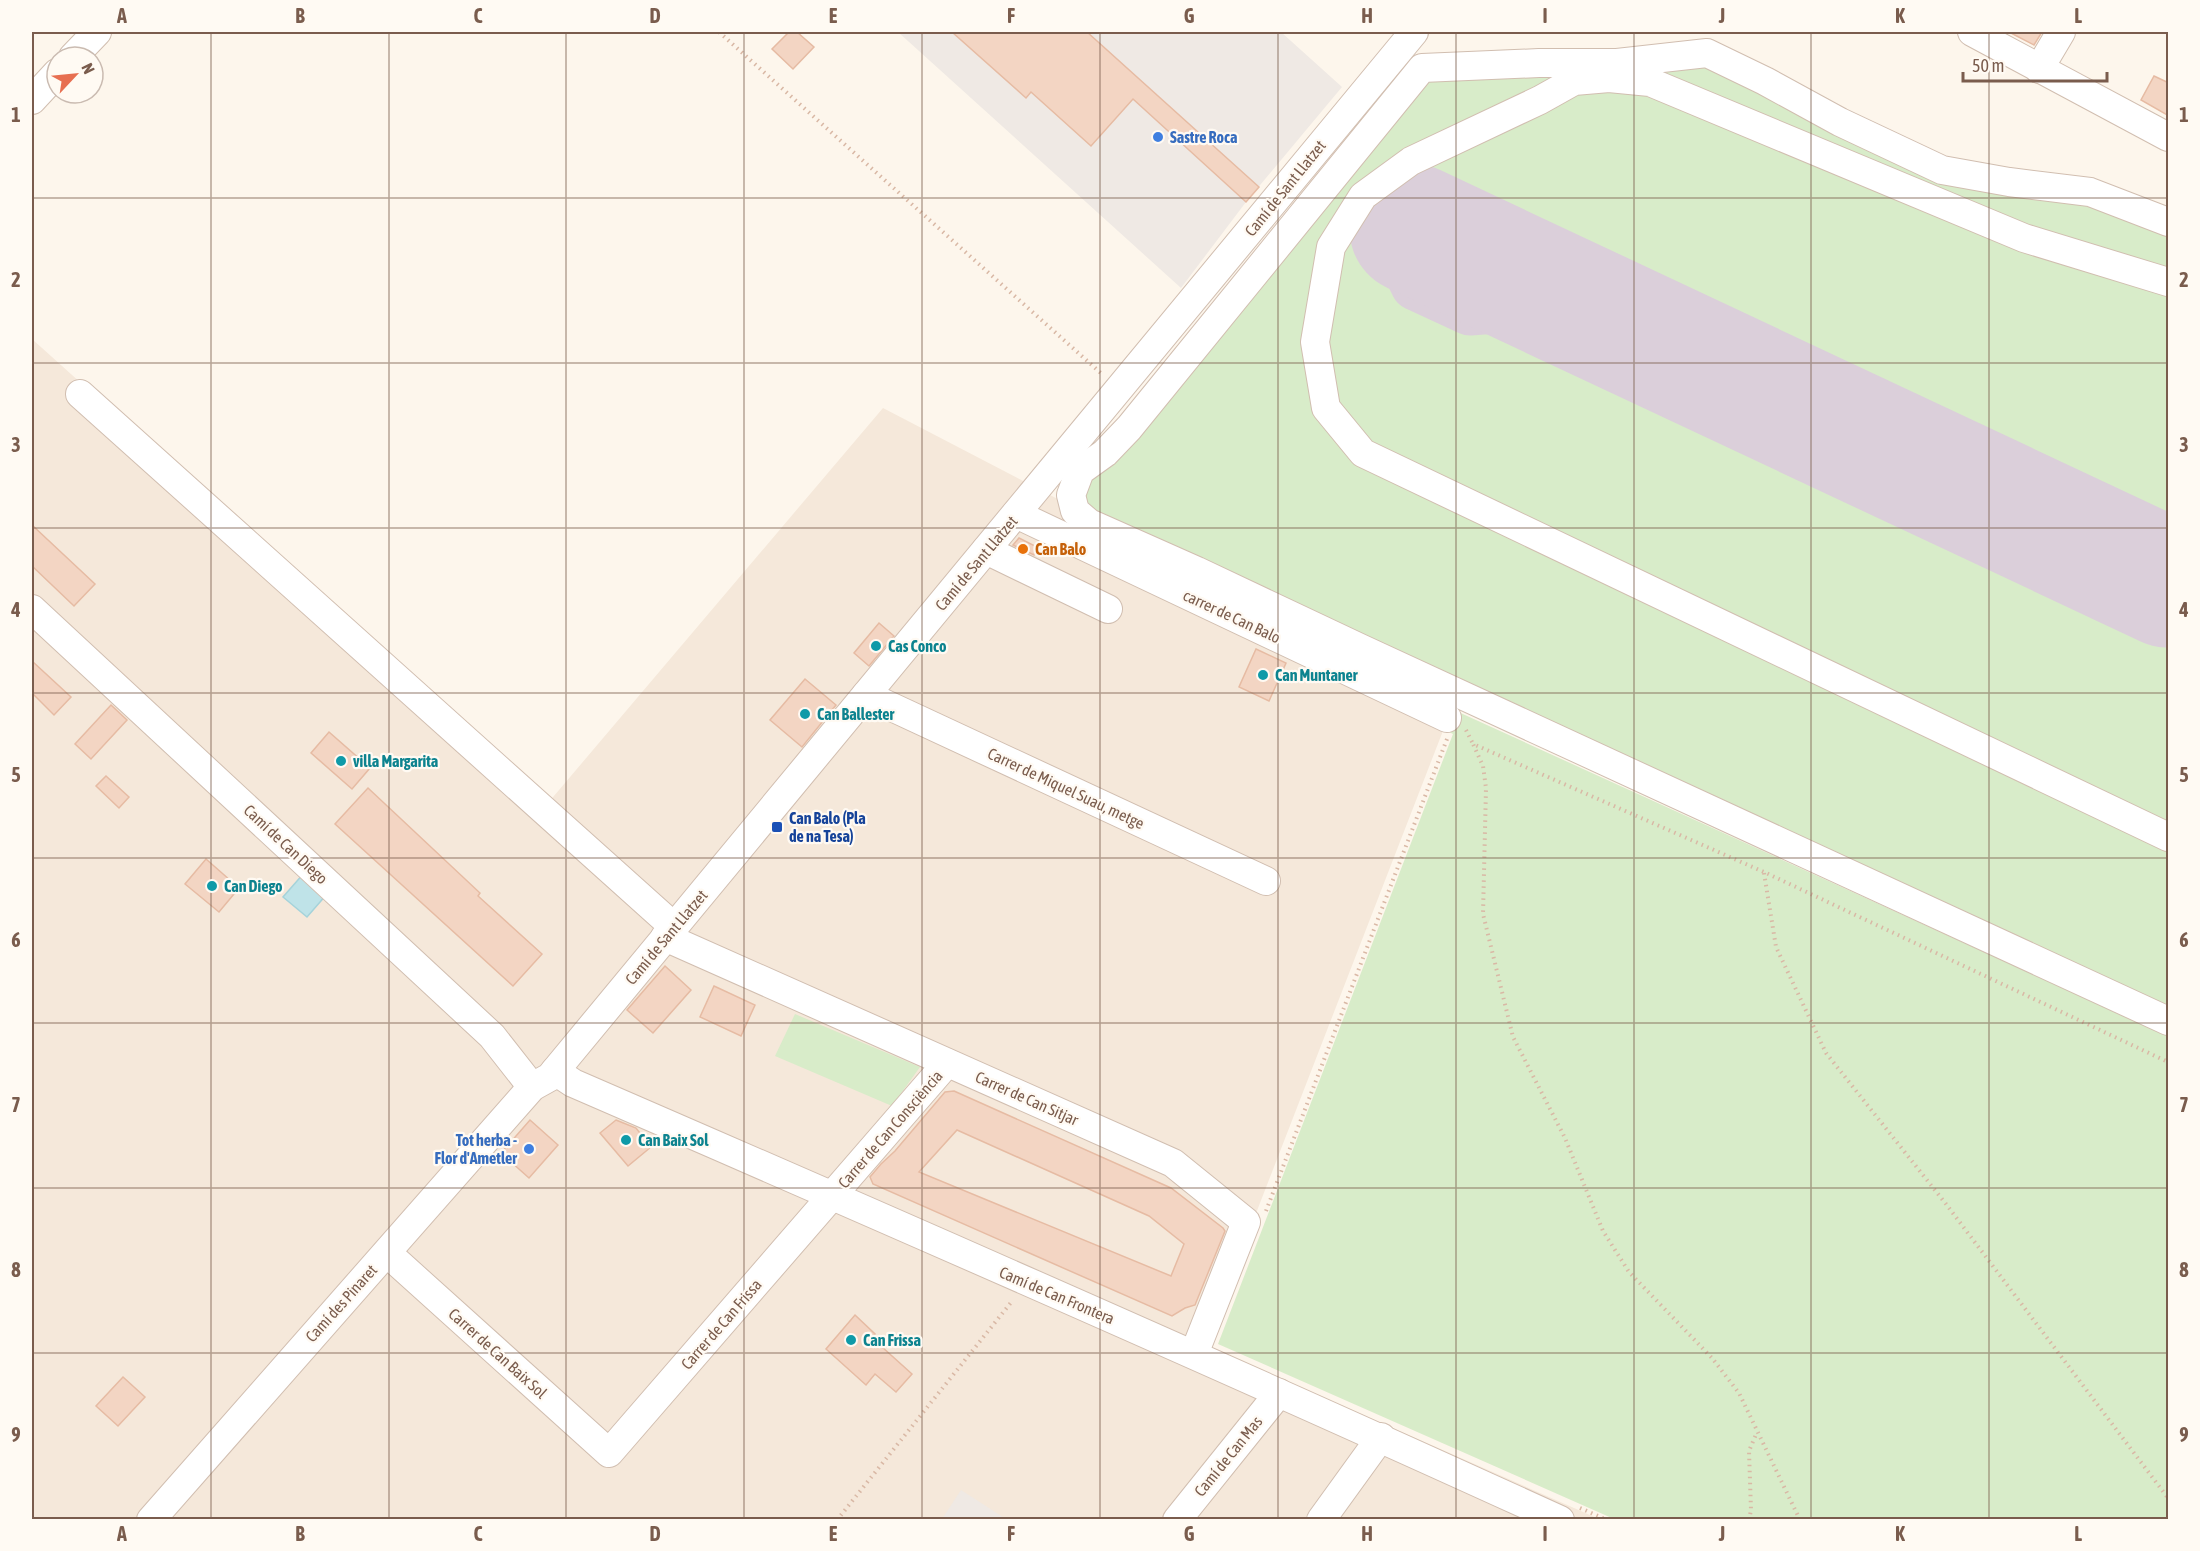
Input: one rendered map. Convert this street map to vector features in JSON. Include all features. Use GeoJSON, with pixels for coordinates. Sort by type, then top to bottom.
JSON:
{"type":"FeatureCollection","features":[{"type":"Feature","properties":{"kind":"street"},"geometry":{"type":"LineString","coordinates":[[85,45],[98,32]]}},
{"type":"Feature","properties":{"kind":"street","name":"Camí de Sant Llatzet"},"geometry":{"type":"LineString","coordinates":[[532,1087],[550,1077],[1414,32]]}},
{"type":"Feature","properties":{"kind":"street"},"geometry":{"type":"LineString","coordinates":[[1972,32],[2169,137]]}},
{"type":"Feature","properties":{"kind":"street"},"geometry":{"type":"LineString","coordinates":[[2039,69],[2061,32]]}},
{"type":"Feature","properties":{"kind":"street"},"geometry":{"type":"LineString","coordinates":[[2169,222],[2090,192],[2009,182],[1942,170],[1840,123],[1765,81],[1707,53],[1617,63],[1539,63],[1422,68],[1129,428],[1105,453],[1080,471],[1071,495],[1075,511],[1089,523],[2169,1021]]}},
{"type":"Feature","properties":{"kind":"street"},"geometry":{"type":"LineString","coordinates":[[2169,282],[2024,238],[1650,81],[1609,78],[1574,81],[1540,100],[1411,160],[1363,196],[1330,247],[1315,342],[1326,408],[1362,453],[2169,837]]}},
{"type":"Feature","properties":{"kind":"street"},"geometry":{"type":"LineString","coordinates":[[32,100],[45,86]]}},
{"type":"Feature","properties":{"kind":"street","name":"Carrer de Can Sitjar"},"geometry":{"type":"LineString","coordinates":[[80,394],[670,932],[947,1063],[1173,1163],[1246,1222],[1194,1354]]}},
{"type":"Feature","properties":{"kind":"street","name":"carrer de Can Balo"},"geometry":{"type":"LineString","coordinates":[[1016,514],[1447,718]]}},
{"type":"Feature","properties":{"kind":"street"},"geometry":{"type":"LineString","coordinates":[[986,550],[1108,609]]}},
{"type":"Feature","properties":{"kind":"street","name":"Camí de Can Diego"},"geometry":{"type":"LineString","coordinates":[[32,609],[492,1036],[532,1087]]}},
{"type":"Feature","properties":{"kind":"street","name":"Carrer de Miquel Suau, metge"},"geometry":{"type":"LineString","coordinates":[[866,695],[1266,882]]}},
{"type":"Feature","properties":{"kind":"street","name":"Carrer de Can Consciència"},"geometry":{"type":"LineString","coordinates":[[832,1195],[947,1063]]}},
{"type":"Feature","properties":{"kind":"street","name":"Camí de Can Frontera"},"geometry":{"type":"LineString","coordinates":[[555,1071],[573,1083],[1279,1393],[1567,1512]]}},
{"type":"Feature","properties":{"kind":"street","name":"Camí des Pinaret"},"geometry":{"type":"LineString","coordinates":[[151,1520],[532,1087]]}},
{"type":"Feature","properties":{"kind":"street","name":"Carrer de Can Frissa"},"geometry":{"type":"LineString","coordinates":[[609,1453],[832,1195]]}},
{"type":"Feature","properties":{"kind":"street","name":"Carrer de Can Baix Sol"},"geometry":{"type":"LineString","coordinates":[[387,1253],[609,1453]]}},
{"type":"Feature","properties":{"kind":"street","name":"Camí de Can Mas"},"geometry":{"type":"LineString","coordinates":[[1177,1520],[1279,1393]]}},
{"type":"Feature","properties":{"kind":"street"},"geometry":{"type":"LineString","coordinates":[[1321,1520],[1381,1437]]}},
{"type":"Feature","properties":{"kind":"path"},"geometry":{"type":"LineString","coordinates":[[719,32],[1119,390]]}},
{"type":"Feature","properties":{"kind":"path"},"geometry":{"type":"LineString","coordinates":[[1263,1219],[1448,735],[1442,731],[1447,718]]}},
{"type":"Feature","properties":{"kind":"path"},"geometry":{"type":"LineString","coordinates":[[1800,1520],[1739,1393],[1712,1358],[1629,1272],[1603,1231],[1565,1138],[1513,1037],[1483,914],[1486,788],[1482,766],[1473,744],[1764,872],[2169,1062]]}},
{"type":"Feature","properties":{"kind":"path"},"geometry":{"type":"LineString","coordinates":[[1764,872],[1776,947],[1826,1053],[1946,1204],[2169,1498]]}},
{"type":"Feature","properties":{"kind":"path"},"geometry":{"type":"LineString","coordinates":[[837,1520],[1027,1283]]}},
{"type":"Feature","properties":{"kind":"path"},"geometry":{"type":"LineString","coordinates":[[1749,1520],[1751,1510],[1749,1451],[1758,1431]]}},
{"type":"Feature","properties":{"kind":"path"},"geometry":{"type":"LineString","coordinates":[[1567,1512],[1607,1520]]}},
{"type":"Feature","properties":{"kind":"shaded area","name":"Sastre Roca"},"geometry":{"type":"Polygon","coordinates":[[[898,32],[1281,32],[1342,87],[1246,202],[1181,288],[898,32]]]}},
{"type":"Feature","properties":{"kind":"shaded area"},"geometry":{"type":"Polygon","coordinates":[[[32,339],[548,803],[883,408],[1453,705],[1205,1345],[1599,1519],[32,1519],[32,339]]]}},
{"type":"Feature","properties":{"kind":"shaded area"},"geometry":{"type":"Polygon","coordinates":[[[961,1490],[1006,1519],[942,1519],[961,1490]]]}},
{"type":"Feature","properties":{"kind":"green space"},"geometry":{"type":"Polygon","coordinates":[[[1707,53],[1942,170],[2168,223],[2168,547],[1422,198],[1382,284],[1470,325],[1533,318],[2168,619],[2168,1019],[1089,523],[1071,495],[1422,68],[1707,53]]]}},
{"type":"Feature","properties":{"kind":"green space"},"geometry":{"type":"Polygon","coordinates":[[[1454,710],[2168,1036],[2168,1519],[1614,1519],[1218,1344],[1453,734],[1445,730],[1454,710]]]}},
{"type":"Feature","properties":{"kind":"green space"},"geometry":{"type":"Polygon","coordinates":[[[795,1014],[920,1067],[892,1106],[775,1056],[795,1014]]]}},
{"type":"Feature","properties":{"kind":"water"},"geometry":{"type":"Polygon","coordinates":[[[304,873],[327,894],[307,917],[283,897],[304,873]]]}},
{"type":"Feature","properties":{"kind":"building"},"geometry":{"type":"Polygon","coordinates":[[[789,32],[797,32],[814,47],[793,69],[772,49],[789,32]]]}},
{"type":"Feature","properties":{"kind":"building"},"geometry":{"type":"Polygon","coordinates":[[[952,32],[1087,32],[1259,187],[1246,202],[1133,99],[1091,146],[1031,92],[1026,98],[952,32]]]}},
{"type":"Feature","properties":{"kind":"building"},"geometry":{"type":"Polygon","coordinates":[[[2009,32],[2042,32],[2034,45],[2009,32]]]}},
{"type":"Feature","properties":{"kind":"building"},"geometry":{"type":"Polygon","coordinates":[[[2154,76],[2169,83],[2169,116],[2141,100],[2154,76]]]}},
{"type":"Feature","properties":{"kind":"building"},"geometry":{"type":"Polygon","coordinates":[[[32,525],[95,584],[74,606],[32,566],[32,525]]]}},
{"type":"Feature","properties":{"kind":"building"},"geometry":{"type":"Polygon","coordinates":[[[1019,538],[1037,547],[1034,555],[1013,545],[1019,538]]]}},
{"type":"Feature","properties":{"kind":"building","name":"Cas Conco"},"geometry":{"type":"Polygon","coordinates":[[[879,623],[894,636],[869,666],[854,653],[879,623]]]}},
{"type":"Feature","properties":{"kind":"building","name":"Can Muntaner"},"geometry":{"type":"Polygon","coordinates":[[[1256,649],[1286,663],[1269,701],[1239,687],[1256,649]]]}},
{"type":"Feature","properties":{"kind":"building"},"geometry":{"type":"Polygon","coordinates":[[[32,661],[71,697],[54,715],[32,693],[32,661]]]}},
{"type":"Feature","properties":{"kind":"building","name":"Can Ballester"},"geometry":{"type":"Polygon","coordinates":[[[805,679],[836,705],[802,747],[770,720],[805,679]]]}},
{"type":"Feature","properties":{"kind":"building"},"geometry":{"type":"Polygon","coordinates":[[[111,705],[127,720],[91,759],[75,744],[111,705]]]}},
{"type":"Feature","properties":{"kind":"building","name":"villa Margarita"},"geometry":{"type":"Polygon","coordinates":[[[329,732],[370,768],[352,789],[311,753],[329,732]]]}},
{"type":"Feature","properties":{"kind":"building"},"geometry":{"type":"Polygon","coordinates":[[[106,776],[129,797],[119,808],[96,786],[106,776]]]}},
{"type":"Feature","properties":{"kind":"building"},"geometry":{"type":"Polygon","coordinates":[[[368,788],[480,893],[478,896],[542,954],[513,986],[335,824],[368,788]]]}},
{"type":"Feature","properties":{"kind":"building","name":"Can Diego"},"geometry":{"type":"Polygon","coordinates":[[[206,859],[239,888],[219,912],[185,884],[206,859]]]}},
{"type":"Feature","properties":{"kind":"building"},"geometry":{"type":"Polygon","coordinates":[[[665,966],[691,990],[653,1033],[627,1010],[665,966]]]}},
{"type":"Feature","properties":{"kind":"building"},"geometry":{"type":"Polygon","coordinates":[[[714,986],[755,1005],[741,1036],[700,1017],[714,986]]]}},
{"type":"Feature","properties":{"kind":"building"},"geometry":{"type":"Polygon","coordinates":[[[954,1091],[1171,1188],[1223,1228],[1225,1231],[1195,1305],[1172,1316],[873,1184],[870,1177],[945,1092],[954,1091]],[[957,1130],[919,1172],[1171,1276],[1184,1244],[1149,1216],[957,1130]]]}},
{"type":"Feature","properties":{"kind":"building","name":"Tot herba - Flor d'Ametler"},"geometry":{"type":"Polygon","coordinates":[[[530,1120],[558,1145],[529,1178],[501,1153],[530,1120]]]}},
{"type":"Feature","properties":{"kind":"building","name":"Can Baix Sol"},"geometry":{"type":"Polygon","coordinates":[[[616,1120],[636,1128],[651,1147],[628,1166],[600,1133],[616,1120]]]}},
{"type":"Feature","properties":{"kind":"building","name":"Can Frissa"},"geometry":{"type":"Polygon","coordinates":[[[855,1315],[875,1334],[871,1337],[912,1374],[896,1392],[875,1374],[866,1385],[826,1349],[855,1315]]]}},
{"type":"Feature","properties":{"kind":"building"},"geometry":{"type":"Polygon","coordinates":[[[123,1377],[145,1397],[118,1426],[96,1406],[123,1377]]]}},
{"type":"Feature","properties":{"kind":"taxiway"},"geometry":{"type":"LineString","coordinates":[[1439,223],[1464,229],[1479,241],[1508,274],[1531,288],[1571,306],[1549,304],[1470,310],[1416,285],[1408,269],[1408,250],[1418,232],[1429,225],[1439,223]]}},
{"type":"Feature","properties":{"kind":"runway"},"geometry":{"type":"LineString","coordinates":[[1414,229],[2168,583]]}},
{"type":"Feature","properties":{"kind":"place","name":"Sastre Roca"},"geometry":{"type":"Point","coordinates":[1158,137]}},
{"type":"Feature","properties":{"kind":"place","name":"Can Balo"},"geometry":{"type":"Point","coordinates":[1023,549]}},
{"type":"Feature","properties":{"kind":"place","name":"Cas Conco"},"geometry":{"type":"Point","coordinates":[876,646]}},
{"type":"Feature","properties":{"kind":"place","name":"Can Muntaner"},"geometry":{"type":"Point","coordinates":[1263,675]}},
{"type":"Feature","properties":{"kind":"place","name":"Can Ballester"},"geometry":{"type":"Point","coordinates":[805,714]}},
{"type":"Feature","properties":{"kind":"place","name":"villa Margarita"},"geometry":{"type":"Point","coordinates":[341,761]}},
{"type":"Feature","properties":{"kind":"place","name":"Can Balo (Pla de na Tesa)"},"geometry":{"type":"Point","coordinates":[777,827]}},
{"type":"Feature","properties":{"kind":"place","name":"Can Diego"},"geometry":{"type":"Point","coordinates":[212,886]}},
{"type":"Feature","properties":{"kind":"place","name":"Can Baix Sol"},"geometry":{"type":"Point","coordinates":[626,1140]}},
{"type":"Feature","properties":{"kind":"place","name":"Tot herba - Flor d'Ametler"},"geometry":{"type":"Point","coordinates":[529,1149]}},
{"type":"Feature","properties":{"kind":"place","name":"Can Frissa"},"geometry":{"type":"Point","coordinates":[851,1340]}}]}
